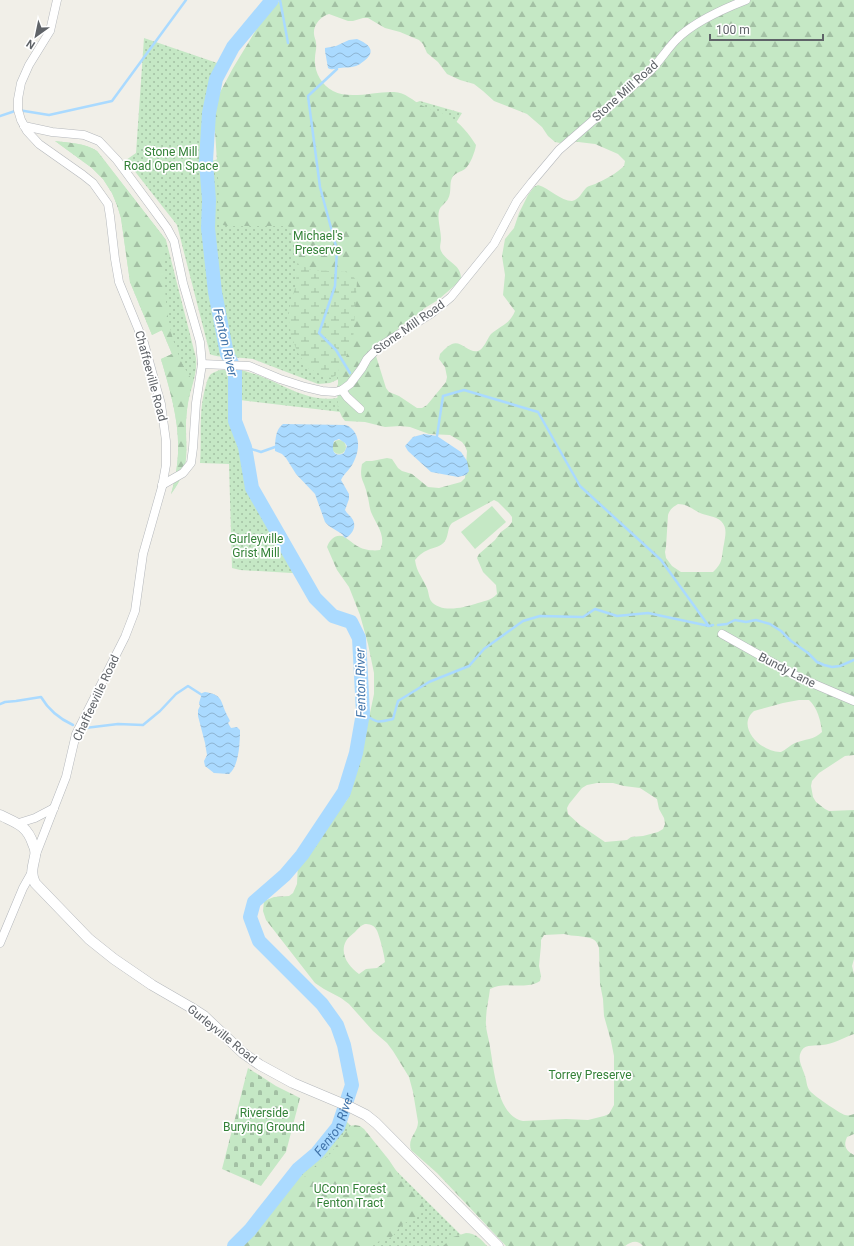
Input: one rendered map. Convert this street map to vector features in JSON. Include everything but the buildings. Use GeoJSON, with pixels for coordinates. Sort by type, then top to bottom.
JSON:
{"type":"FeatureCollection","features":[{"type":"Feature","properties":{"kind":"street","name":"Chaffeeville Road"},"geometry":{"type":"LineString","coordinates":[[36,854],[66,777],[76,734],[125,637],[135,611],[143,554],[162,485],[166,464],[166,441],[161,404],[144,343],[119,282],[108,204],[93,183],[84,175],[39,144],[24,126],[18,110],[21,82],[29,65],[50,31],[57,0]]}},
{"type":"Feature","properties":{"kind":"street","name":"Stone Mill Road"},"geometry":{"type":"LineString","coordinates":[[342,390],[350,384],[367,359],[378,347],[432,313],[452,297],[494,244],[517,201],[559,150],[650,71],[685,31],[695,24],[746,0]]}},
{"type":"Feature","properties":{"kind":"street"},"geometry":{"type":"LineString","coordinates":[[24,126],[52,132],[81,134],[93,137],[104,145],[117,160],[155,212],[174,241],[183,283],[201,348],[202,364],[196,404],[191,463],[183,472],[162,485]]}},
{"type":"Feature","properties":{"kind":"street"},"geometry":{"type":"LineString","coordinates":[[202,364],[250,366],[280,379],[305,387],[322,391],[335,392],[342,390],[346,397],[360,409]]}},
{"type":"Feature","properties":{"kind":"street","name":"Bundy Lane"},"geometry":{"type":"LineString","coordinates":[[722,634],[800,678],[854,701]]}},
{"type":"Feature","properties":{"kind":"street"},"geometry":{"type":"LineString","coordinates":[[19,824],[54,808]]}},
{"type":"Feature","properties":{"kind":"street"},"geometry":{"type":"LineString","coordinates":[[0,815],[19,824],[28,831],[36,854],[32,872],[23,888],[0,943]]}},
{"type":"Feature","properties":{"kind":"street","name":"Gurleyville Road"},"geometry":{"type":"LineString","coordinates":[[32,872],[35,883],[43,892],[89,939],[124,967],[204,1016],[243,1052],[265,1068],[293,1083],[350,1107],[366,1115],[376,1123],[498,1246]]}},
{"type":"Feature","properties":{"kind":"green space"},"geometry":{"type":"Polygon","coordinates":[[[280,0],[854,0],[854,755],[845,756],[819,773],[812,781],[811,786],[813,797],[816,802],[825,809],[829,811],[854,810],[854,959],[852,966],[854,974],[854,1034],[830,1043],[804,1048],[800,1053],[800,1063],[810,1091],[842,1114],[854,1114],[854,1134],[847,1137],[845,1146],[849,1152],[854,1155],[854,1246],[643,1246],[638,1242],[632,1242],[625,1246],[506,1246],[437,1173],[411,1150],[410,1142],[418,1126],[413,1092],[409,1077],[393,1051],[349,1004],[315,983],[266,920],[263,911],[264,901],[274,897],[289,896],[293,893],[297,884],[298,863],[347,800],[354,780],[374,694],[374,673],[360,615],[349,587],[337,570],[327,547],[332,539],[342,536],[361,548],[380,550],[382,545],[382,535],[370,510],[366,489],[361,477],[362,464],[366,461],[387,458],[392,459],[402,471],[412,474],[428,487],[439,488],[461,482],[465,478],[467,451],[462,442],[450,435],[429,434],[410,427],[385,427],[365,422],[345,421],[338,408],[337,388],[339,369],[347,355],[346,272],[311,270],[297,263],[298,236],[292,228],[286,226],[228,226],[223,225],[220,222],[214,116],[215,106],[218,96],[233,68],[259,25],[280,0]],[[329,14],[318,21],[314,31],[316,41],[315,63],[317,73],[325,85],[333,91],[347,95],[387,92],[402,93],[423,106],[449,116],[464,129],[476,145],[469,165],[452,178],[449,196],[439,211],[441,236],[440,250],[457,267],[461,275],[461,280],[438,300],[400,326],[394,335],[376,351],[376,356],[386,388],[389,392],[399,396],[417,408],[422,408],[427,405],[446,382],[447,377],[445,367],[439,359],[440,354],[450,345],[455,343],[474,351],[480,350],[491,334],[508,322],[513,315],[515,311],[503,295],[505,275],[502,256],[505,239],[514,228],[519,213],[534,187],[538,185],[564,199],[572,201],[578,198],[587,187],[604,180],[618,171],[624,166],[625,161],[618,154],[595,144],[570,141],[560,143],[555,142],[548,136],[542,127],[527,114],[494,101],[474,84],[447,74],[438,62],[427,53],[423,44],[419,40],[400,32],[385,28],[368,18],[348,21],[329,14]],[[494,500],[450,525],[446,539],[443,543],[424,552],[415,560],[418,571],[427,588],[431,601],[440,607],[458,608],[470,606],[492,598],[497,594],[496,585],[483,572],[477,558],[479,554],[495,540],[501,532],[509,526],[512,522],[512,517],[498,502],[494,500]],[[678,504],[668,515],[665,552],[666,558],[672,566],[681,572],[713,572],[722,559],[726,532],[725,526],[716,518],[700,513],[687,506],[678,504]],[[809,700],[783,703],[754,711],[749,717],[749,731],[759,744],[774,751],[781,752],[793,744],[813,738],[822,732],[818,714],[809,700]],[[597,783],[587,785],[582,788],[569,804],[567,808],[568,814],[580,825],[605,842],[627,840],[631,837],[643,836],[663,829],[665,824],[664,818],[659,809],[657,799],[640,788],[613,783],[597,783]],[[365,924],[349,937],[344,946],[344,955],[346,960],[359,974],[366,969],[377,968],[385,962],[382,945],[376,929],[370,925],[365,924]],[[564,934],[544,935],[541,940],[539,966],[541,976],[540,981],[534,984],[522,986],[502,985],[490,989],[486,1012],[486,1027],[498,1090],[507,1110],[514,1117],[523,1121],[566,1119],[588,1120],[604,1116],[609,1114],[614,1105],[614,1056],[604,1016],[600,984],[598,944],[591,938],[564,934]]]}},
{"type":"Feature","properties":{"kind":"green space","name":"Michael's Preserve"},"geometry":{"type":"Polygon","coordinates":[[[144,38],[223,65],[214,89],[209,112],[207,136],[208,162],[290,138],[332,132],[420,101],[462,113],[428,168],[423,310],[406,323],[381,334],[339,379],[330,383],[318,384],[253,359],[210,354],[177,225],[126,160],[136,153],[144,38]]]}},
{"type":"Feature","properties":{"kind":"green space"},"geometry":{"type":"Polygon","coordinates":[[[55,141],[82,145],[97,151],[166,240],[196,358],[195,377],[187,409],[185,462],[183,472],[171,494],[178,458],[177,426],[171,394],[161,359],[172,354],[162,330],[152,335],[130,282],[121,218],[112,193],[103,179],[92,168],[55,141]]]}},
{"type":"Feature","properties":{"kind":"green space"},"geometry":{"type":"Polygon","coordinates":[[[55,141],[82,145],[97,151],[166,240],[165,294],[171,332],[176,349],[193,381],[186,415],[185,467],[178,484],[171,494],[178,458],[177,426],[171,394],[161,359],[172,354],[162,330],[152,335],[130,282],[121,218],[112,193],[103,179],[92,168],[55,141]]]}},
{"type":"Feature","properties":{"kind":"green space"},"geometry":{"type":"Polygon","coordinates":[[[297,263],[311,270],[346,272],[351,274],[357,281],[353,341],[338,374],[331,378],[308,368],[298,353],[291,336],[288,313],[296,284],[297,263]]]}},
{"type":"Feature","properties":{"kind":"green space","name":"Gurleyville Grist Mill"},"geometry":{"type":"Polygon","coordinates":[[[220,370],[245,371],[294,391],[317,398],[329,399],[341,397],[341,412],[240,400],[236,437],[245,465],[261,494],[278,534],[308,574],[240,570],[232,568],[229,464],[200,463],[201,414],[204,395],[209,376],[220,370]]]}},
{"type":"Feature","properties":{"kind":"green space"},"geometry":{"type":"Polygon","coordinates":[[[336,440],[342,440],[346,444],[346,450],[342,454],[336,454],[332,450],[332,444],[336,440]]]}},
{"type":"Feature","properties":{"kind":"green space"},"geometry":{"type":"Polygon","coordinates":[[[492,506],[506,522],[475,549],[461,532],[492,506]]]}},
{"type":"Feature","properties":{"kind":"green space","name":"Riverside Burying Ground"},"geometry":{"type":"Polygon","coordinates":[[[248,1068],[276,1086],[300,1098],[286,1152],[261,1186],[222,1169],[248,1068]]]}},
{"type":"Feature","properties":{"kind":"green space","name":"UConn Forest Fenton Tract"},"geometry":{"type":"Polygon","coordinates":[[[343,1118],[465,1239],[461,1246],[234,1246],[262,1212],[321,1154],[338,1134],[343,1118]]]}},
{"type":"Feature","properties":{"kind":"green space","name":"UConn Forest Fenton Tract"},"geometry":{"type":"Polygon","coordinates":[[[355,1125],[364,1129],[389,1160],[407,1187],[420,1197],[424,1207],[421,1214],[404,1224],[390,1238],[369,1246],[238,1246],[313,1168],[331,1153],[350,1126],[355,1125]]]}},
{"type":"Feature","properties":{"kind":"green space"},"geometry":{"type":"Polygon","coordinates":[[[466,1233],[478,1237],[487,1246],[443,1246],[453,1237],[466,1233]]]}},
{"type":"Feature","properties":{"kind":"water"},"geometry":{"type":"Polygon","coordinates":[[[357,39],[365,43],[371,51],[364,61],[354,67],[328,68],[325,48],[336,46],[349,40],[357,39]]]}},
{"type":"Feature","properties":{"kind":"water"},"geometry":{"type":"Polygon","coordinates":[[[283,424],[346,425],[355,432],[358,443],[357,454],[352,465],[341,480],[349,494],[349,499],[345,510],[354,523],[353,531],[347,537],[345,538],[342,534],[325,522],[315,494],[296,474],[286,458],[282,454],[275,451],[276,436],[280,426],[283,424]],[[339,439],[334,441],[333,450],[336,454],[344,453],[347,446],[339,439]]]}},
{"type":"Feature","properties":{"kind":"water"},"geometry":{"type":"Polygon","coordinates":[[[424,434],[437,436],[461,452],[467,461],[469,471],[466,475],[458,477],[431,472],[408,451],[405,446],[413,437],[424,434]]]}},
{"type":"Feature","properties":{"kind":"water"},"geometry":{"type":"Polygon","coordinates":[[[205,692],[220,698],[230,721],[228,723],[231,728],[237,727],[240,730],[237,760],[235,766],[229,774],[214,773],[205,766],[204,761],[207,755],[198,710],[202,693],[205,692]]]}},
{"type":"Feature","properties":{"kind":"waterway"},"geometry":{"type":"LineString","coordinates":[[0,116],[18,110],[49,115],[112,101],[186,0]]}},
{"type":"Feature","properties":{"kind":"waterway","name":"Fenton River"},"geometry":{"type":"LineString","coordinates":[[234,1246],[250,1230],[298,1169],[317,1153],[338,1127],[352,1085],[344,1045],[337,1025],[322,1004],[259,941],[250,917],[254,902],[285,875],[302,855],[344,792],[356,753],[363,713],[359,638],[351,622],[333,616],[315,598],[252,488],[245,447],[235,421],[235,369],[227,354],[215,292],[208,228],[209,200],[206,161],[209,113],[216,79],[233,47],[272,0]]}},
{"type":"Feature","properties":{"kind":"waterway"},"geometry":{"type":"LineString","coordinates":[[280,0],[288,43]]}},
{"type":"Feature","properties":{"kind":"waterway"},"geometry":{"type":"LineString","coordinates":[[337,69],[308,96],[320,187],[337,250],[335,286],[319,333],[336,350],[350,373]]}},
{"type":"Feature","properties":{"kind":"waterway"},"geometry":{"type":"LineString","coordinates":[[437,436],[443,396],[464,390],[538,412],[580,486],[661,560],[708,625]]}},
{"type":"Feature","properties":{"kind":"waterway"},"geometry":{"type":"LineString","coordinates":[[245,447],[261,452],[275,447]]}},
{"type":"Feature","properties":{"kind":"waterway"},"geometry":{"type":"LineString","coordinates":[[362,678],[364,714],[375,721],[384,721],[393,719],[398,701],[429,682],[469,666],[484,649],[523,621],[540,616],[583,617],[595,609],[617,616],[648,613],[709,626],[713,625]]}},
{"type":"Feature","properties":{"kind":"waterway"},"geometry":{"type":"LineString","coordinates":[[718,625],[727,624],[735,620],[746,622],[756,620],[770,624],[781,631],[817,662],[824,665],[832,667],[840,666],[854,660]]}},
{"type":"Feature","properties":{"kind":"waterway"},"geometry":{"type":"LineString","coordinates":[[85,728],[118,724],[143,725],[160,711],[176,694],[188,686],[202,695]]}},
{"type":"Feature","properties":{"kind":"waterway"},"geometry":{"type":"LineString","coordinates":[[0,704],[41,697],[47,706],[64,720],[73,725]]}},
{"type":"Feature","properties":{"kind":"park label","name":"Stone Mill Road Open Space"},"geometry":{"type":"Point","coordinates":[171,159]}},
{"type":"Feature","properties":{"kind":"park label","name":"Torrey Preserve"},"geometry":{"type":"Point","coordinates":[590,1075]}}]}
